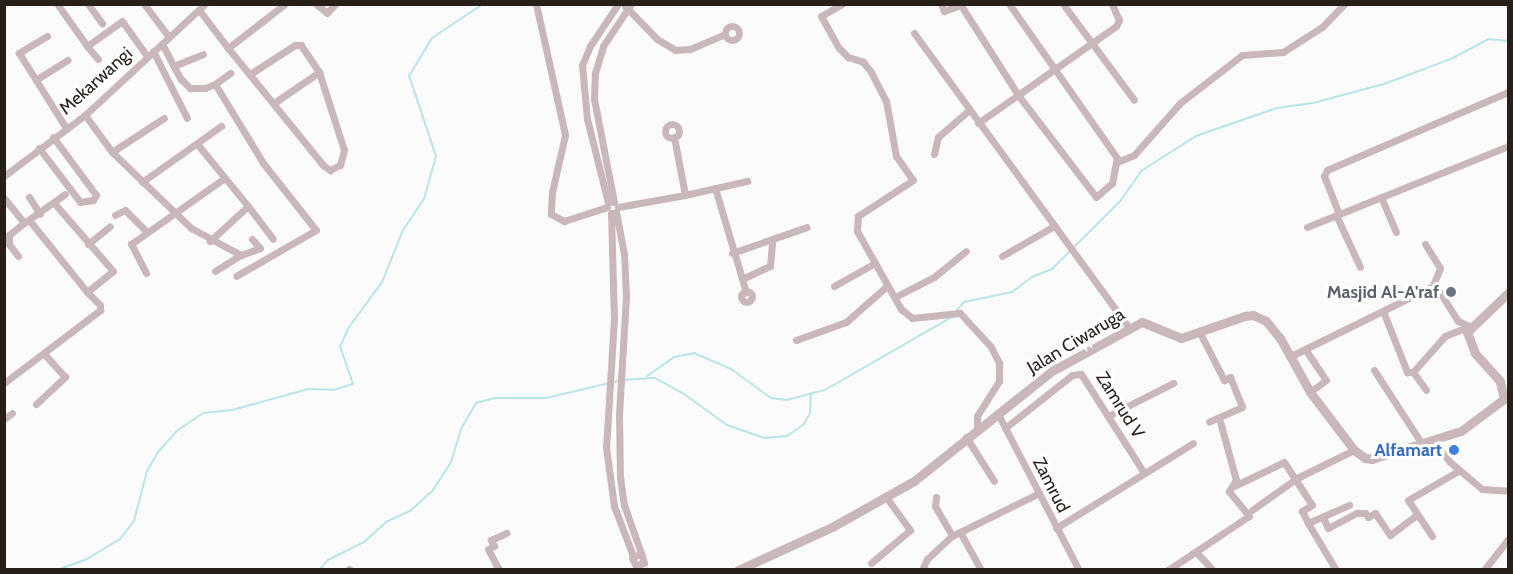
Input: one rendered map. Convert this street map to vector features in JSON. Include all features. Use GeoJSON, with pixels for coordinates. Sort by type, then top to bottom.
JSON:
{"type":"FeatureCollection","features":[{"type":"Feature","properties":{"kind":"street"},"geometry":{"type":"LineString","coordinates":[[88,4],[102,23]]}},
{"type":"Feature","properties":{"kind":"street"},"geometry":{"type":"LineString","coordinates":[[144,4],[169,37]]}},
{"type":"Feature","properties":{"kind":"street"},"geometry":{"type":"LineString","coordinates":[[228,48],[285,4]]}},
{"type":"Feature","properties":{"kind":"street"},"geometry":{"type":"LineString","coordinates":[[316,4],[327,13],[335,4]]}},
{"type":"Feature","properties":{"kind":"street"},"geometry":{"type":"LineString","coordinates":[[536,4],[565,135],[552,192],[551,214],[564,221],[612,207],[685,195],[747,181]]}},
{"type":"Feature","properties":{"kind":"street"},"geometry":{"type":"LineString","coordinates":[[618,4],[595,37],[582,65],[591,135],[624,254],[626,296],[619,415],[620,477],[624,505],[641,567]]}},
{"type":"Feature","properties":{"kind":"street"},"geometry":{"type":"LineString","coordinates":[[842,4],[821,16],[839,48],[848,57],[863,62],[871,72],[886,101],[896,156],[913,180],[858,216],[856,222],[875,263],[901,309],[912,318],[960,313],[991,347],[999,363],[999,381],[977,416],[977,429]]}},
{"type":"Feature","properties":{"kind":"street"},"geometry":{"type":"LineString","coordinates":[[942,4],[944,11],[963,5],[1018,94],[1096,197],[1112,183],[1117,162],[1009,4]]}},
{"type":"Feature","properties":{"kind":"street"},"geometry":{"type":"LineString","coordinates":[[1063,4],[1091,45],[1134,100]]}},
{"type":"Feature","properties":{"kind":"street"},"geometry":{"type":"LineString","coordinates":[[978,123],[1091,45],[1119,20],[1112,4]]}},
{"type":"Feature","properties":{"kind":"street"},"geometry":{"type":"LineString","coordinates":[[1117,162],[1134,155],[1180,103],[1242,55],[1283,52],[1322,27],[1344,4]]}},
{"type":"Feature","properties":{"kind":"street"},"geometry":{"type":"LineString","coordinates":[[58,5],[98,59]]}},
{"type":"Feature","properties":{"kind":"street"},"geometry":{"type":"LineString","coordinates":[[641,567],[614,506],[606,447],[614,306],[612,207],[600,136],[595,73],[603,46],[627,6],[657,39],[675,50],[690,49],[725,34]]}},
{"type":"Feature","properties":{"kind":"street"},"geometry":{"type":"LineString","coordinates":[[202,7],[228,48],[323,165],[335,169],[344,150],[319,72],[297,44],[250,74]]}},
{"type":"Feature","properties":{"kind":"street","name":"Mekarwangi"},"geometry":{"type":"LineString","coordinates":[[4,176],[39,147],[85,115],[202,7]]}},
{"type":"Feature","properties":{"kind":"street"},"geometry":{"type":"LineString","coordinates":[[87,46],[122,21],[150,53],[186,118]]}},
{"type":"Feature","properties":{"kind":"street"},"geometry":{"type":"LineString","coordinates":[[914,33],[1128,327]]}},
{"type":"Feature","properties":{"kind":"street"},"geometry":{"type":"LineString","coordinates":[[47,36],[19,53],[66,128]]}},
{"type":"Feature","properties":{"kind":"street"},"geometry":{"type":"LineString","coordinates":[[162,44],[176,65],[181,79],[190,88],[205,88],[230,73]]}},
{"type":"Feature","properties":{"kind":"street"},"geometry":{"type":"LineString","coordinates":[[176,65],[203,54]]}},
{"type":"Feature","properties":{"kind":"street"},"geometry":{"type":"LineString","coordinates":[[37,79],[68,60]]}},
{"type":"Feature","properties":{"kind":"street"},"geometry":{"type":"LineString","coordinates":[[274,103],[319,72]]}},
{"type":"Feature","properties":{"kind":"street"},"geometry":{"type":"LineString","coordinates":[[215,84],[263,163],[316,230],[236,276]]}},
{"type":"Feature","properties":{"kind":"street"},"geometry":{"type":"LineString","coordinates":[[1360,267],[1324,176],[1327,170],[1509,92]]}},
{"type":"Feature","properties":{"kind":"street"},"geometry":{"type":"LineString","coordinates":[[934,154],[938,137],[969,110]]}},
{"type":"Feature","properties":{"kind":"street"},"geometry":{"type":"LineString","coordinates":[[85,115],[112,152],[174,212],[210,242],[241,255]]}},
{"type":"Feature","properties":{"kind":"street"},"geometry":{"type":"LineString","coordinates":[[112,152],[164,118]]}},
{"type":"Feature","properties":{"kind":"street"},"geometry":{"type":"LineString","coordinates":[[142,182],[198,145],[221,126]]}},
{"type":"Feature","properties":{"kind":"street"},"geometry":{"type":"LineString","coordinates":[[591,135],[600,136]]}},
{"type":"Feature","properties":{"kind":"street"},"geometry":{"type":"LineString","coordinates":[[39,147],[80,202],[93,200],[96,195],[53,137]]}},
{"type":"Feature","properties":{"kind":"street"},"geometry":{"type":"LineString","coordinates":[[674,137],[685,195]]}},
{"type":"Feature","properties":{"kind":"street"},"geometry":{"type":"LineString","coordinates":[[198,145],[224,179],[249,206],[273,239]]}},
{"type":"Feature","properties":{"kind":"street"},"geometry":{"type":"LineString","coordinates":[[1307,227],[1509,146]]}},
{"type":"Feature","properties":{"kind":"street"},"geometry":{"type":"LineString","coordinates":[[146,273],[131,244],[224,179]]}},
{"type":"Feature","properties":{"kind":"street"},"geometry":{"type":"LineString","coordinates":[[715,188],[732,253],[746,292]]}},
{"type":"Feature","properties":{"kind":"street"},"geometry":{"type":"LineString","coordinates":[[18,256],[9,244],[9,235],[55,204],[65,194]]}},
{"type":"Feature","properties":{"kind":"street"},"geometry":{"type":"LineString","coordinates":[[1381,197],[1396,232]]}},
{"type":"Feature","properties":{"kind":"street"},"geometry":{"type":"LineString","coordinates":[[4,198],[100,305],[100,310],[4,383]]}},
{"type":"Feature","properties":{"kind":"street"},"geometry":{"type":"LineString","coordinates":[[29,198],[40,214]]}},
{"type":"Feature","properties":{"kind":"street"},"geometry":{"type":"LineString","coordinates":[[55,204],[113,271],[87,292]]}},
{"type":"Feature","properties":{"kind":"street"},"geometry":{"type":"LineString","coordinates":[[210,242],[249,206]]}},
{"type":"Feature","properties":{"kind":"street"},"geometry":{"type":"LineString","coordinates":[[115,215],[124,210],[147,232]]}},
{"type":"Feature","properties":{"kind":"street"},"geometry":{"type":"LineString","coordinates":[[88,244],[110,226]]}},
{"type":"Feature","properties":{"kind":"street"},"geometry":{"type":"LineString","coordinates":[[1002,256],[1054,226]]}},
{"type":"Feature","properties":{"kind":"street"},"geometry":{"type":"LineString","coordinates":[[732,253],[772,242],[807,227]]}},
{"type":"Feature","properties":{"kind":"street"},"geometry":{"type":"LineString","coordinates":[[215,271],[241,255],[260,248],[252,239]]}},
{"type":"Feature","properties":{"kind":"street"},"geometry":{"type":"LineString","coordinates":[[742,279],[770,266],[772,242]]}},
{"type":"Feature","properties":{"kind":"street"},"geometry":{"type":"LineString","coordinates":[[1425,243],[1440,268],[1433,277],[1435,285],[1458,321],[1468,326]]}},
{"type":"Feature","properties":{"kind":"street"},"geometry":{"type":"LineString","coordinates":[[895,297],[934,277],[966,251]]}},
{"type":"Feature","properties":{"kind":"street"},"geometry":{"type":"LineString","coordinates":[[834,286],[875,263]]}},
{"type":"Feature","properties":{"kind":"street"},"geometry":{"type":"LineString","coordinates":[[1291,356],[1435,285]]}},
{"type":"Feature","properties":{"kind":"street"},"geometry":{"type":"LineString","coordinates":[[796,340],[846,322],[887,286]]}},
{"type":"Feature","properties":{"kind":"street"},"geometry":{"type":"LineString","coordinates":[[1413,372],[1444,336],[1468,326],[1509,293]]}},
{"type":"Feature","properties":{"kind":"street"},"geometry":{"type":"LineString","coordinates":[[1383,311],[1404,370],[1413,372],[1426,390]]}},
{"type":"Feature","properties":{"kind":"street","name":"Jalan Ciwaruga"},"geometry":{"type":"LineString","coordinates":[[738,570],[831,527],[914,481],[966,437],[1052,371],[1128,327],[1142,322],[1181,338],[1201,334],[1253,315],[1266,321],[1291,356],[1310,392],[1354,450]]}},
{"type":"Feature","properties":{"kind":"street"},"geometry":{"type":"LineString","coordinates":[[1252,510],[1294,480],[1354,450],[1372,459],[1433,441],[1461,431],[1506,397],[1500,381],[1470,343],[1468,326]]}},
{"type":"Feature","properties":{"kind":"street"},"geometry":{"type":"LineString","coordinates":[[1201,334],[1224,380],[1230,377],[1242,407],[1209,422]]}},
{"type":"Feature","properties":{"kind":"street"},"geometry":{"type":"LineString","coordinates":[[1305,349],[1326,381],[1310,392]]}},
{"type":"Feature","properties":{"kind":"street"},"geometry":{"type":"LineString","coordinates":[[36,404],[65,377],[44,354]]}},
{"type":"Feature","properties":{"kind":"street"},"geometry":{"type":"LineString","coordinates":[[1374,370],[1422,444]]}},
{"type":"Feature","properties":{"kind":"street","name":"Zamrud V"},"geometry":{"type":"LineString","coordinates":[[1005,428],[1075,374],[1085,376],[1144,473]]}},
{"type":"Feature","properties":{"kind":"street"},"geometry":{"type":"LineString","coordinates":[[1110,415],[1173,383]]}},
{"type":"Feature","properties":{"kind":"street"},"geometry":{"type":"LineString","coordinates":[[4,419],[12,413]]}},
{"type":"Feature","properties":{"kind":"street","name":"Zamrud"},"geometry":{"type":"LineString","coordinates":[[998,414],[1079,570]]}},
{"type":"Feature","properties":{"kind":"street"},"geometry":{"type":"LineString","coordinates":[[1219,418],[1235,471],[1234,486]]}},
{"type":"Feature","properties":{"kind":"street"},"geometry":{"type":"LineString","coordinates":[[966,437],[994,481]]}},
{"type":"Feature","properties":{"kind":"street"},"geometry":{"type":"LineString","coordinates":[[1433,441],[1458,471],[1490,492],[1509,491]]}},
{"type":"Feature","properties":{"kind":"street"},"geometry":{"type":"LineString","coordinates":[[1056,528],[1193,443]]}},
{"type":"Feature","properties":{"kind":"street"},"geometry":{"type":"LineString","coordinates":[[1168,570],[1248,518],[1250,512],[1240,508],[1229,491],[1234,486],[1284,462],[1312,505],[1302,511],[1336,570]]}},
{"type":"Feature","properties":{"kind":"street"},"geometry":{"type":"LineString","coordinates":[[1431,536],[1415,516],[1408,500],[1458,471]]}},
{"type":"Feature","properties":{"kind":"street"},"geometry":{"type":"LineString","coordinates":[[922,570],[927,559],[952,536],[1039,493]]}},
{"type":"Feature","properties":{"kind":"street"},"geometry":{"type":"LineString","coordinates":[[871,563],[910,530],[886,497]]}},
{"type":"Feature","properties":{"kind":"street"},"geometry":{"type":"LineString","coordinates":[[936,497],[935,506],[952,536]]}},
{"type":"Feature","properties":{"kind":"street"},"geometry":{"type":"LineString","coordinates":[[1308,523],[1349,506]]}},
{"type":"Feature","properties":{"kind":"street"},"geometry":{"type":"LineString","coordinates":[[1323,517],[1328,528],[1356,513],[1365,513],[1368,517],[1375,513],[1390,535],[1415,516]]}},
{"type":"Feature","properties":{"kind":"street"},"geometry":{"type":"LineString","coordinates":[[960,532],[981,570]]}},
{"type":"Feature","properties":{"kind":"street"},"geometry":{"type":"LineString","coordinates":[[495,570],[498,567],[488,549],[494,546],[491,540],[506,533]]}},
{"type":"Feature","properties":{"kind":"street"},"geometry":{"type":"LineString","coordinates":[[1484,570],[1509,539]]}},
{"type":"Feature","properties":{"kind":"street"},"geometry":{"type":"LineString","coordinates":[[1197,553],[1213,570]]}},
{"type":"Feature","properties":{"kind":"waterway"},"geometry":{"type":"LineString","coordinates":[[57,570],[85,560],[120,539],[134,521],[147,471],[158,452],[178,430],[203,413],[232,410],[308,389],[333,390],[353,384],[340,347],[349,327],[382,282],[403,230],[424,199],[436,156],[409,76],[432,38],[483,4]]}},
{"type":"Feature","properties":{"kind":"waterway"},"geometry":{"type":"LineString","coordinates":[[957,310],[964,302],[1012,292],[1032,277],[1052,269],[1121,200],[1141,171],[1196,136],[1277,108],[1313,103],[1387,83],[1453,58],[1488,39],[1508,41]]}},
{"type":"Feature","properties":{"kind":"waterway"},"geometry":{"type":"LineString","coordinates":[[647,376],[674,357],[694,353],[731,369],[771,398],[787,400],[825,390],[952,317]]}},
{"type":"Feature","properties":{"kind":"waterway"},"geometry":{"type":"LineString","coordinates":[[623,380],[655,378],[684,394],[727,425],[764,438],[787,436],[804,424],[810,413],[811,394]]}},
{"type":"Feature","properties":{"kind":"waterway"},"geometry":{"type":"LineString","coordinates":[[319,570],[328,560],[364,542],[386,522],[410,511],[433,490],[451,462],[461,429],[476,403],[495,398],[546,398],[618,381]]}},
{"type":"Feature","properties":{"kind":"place","name":"Masjid Al-A'raf"},"geometry":{"type":"Point","coordinates":[1451,292]}},
{"type":"Feature","properties":{"kind":"place","name":"Alfamart"},"geometry":{"type":"Point","coordinates":[1454,450]}}]}
